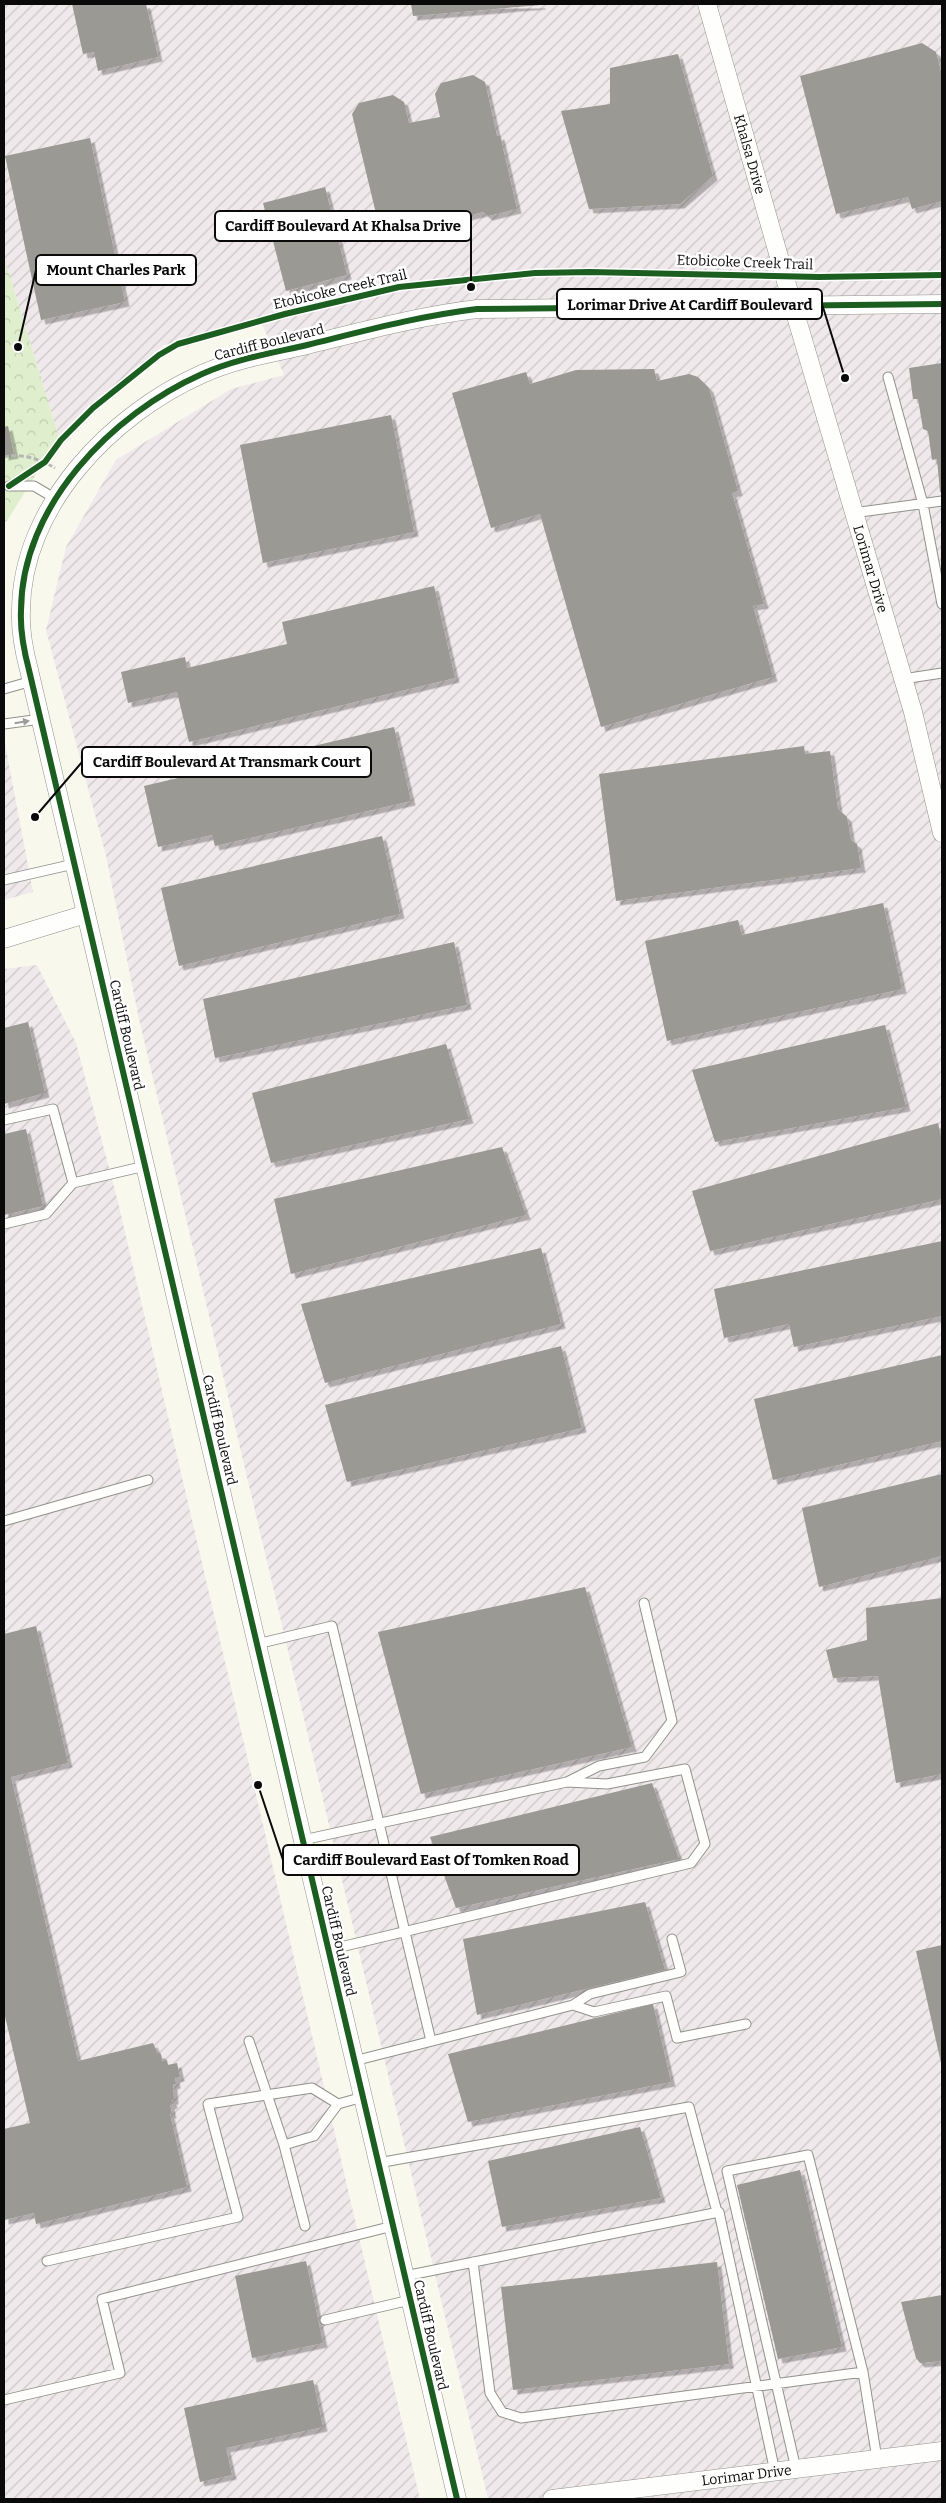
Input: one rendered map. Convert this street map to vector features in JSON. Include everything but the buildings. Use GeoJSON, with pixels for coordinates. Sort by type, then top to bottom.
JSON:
{"type":"FeatureCollection","features":[{"type":"Feature","properties":{"kind":"street","name":"Khalsa Drive"},"geometry":{"type":"LineString","coordinates":[[707,4],[793,306]]}},
{"type":"Feature","properties":{"kind":"street","name":"Cardiff Boulevard"},"geometry":{"type":"LineString","coordinates":[[457,2499],[22,640],[20,610],[24,579],[35,541],[56,499],[70,478],[99,446],[164,392],[224,364],[412,320],[477,309],[942,304]]}},
{"type":"Feature","properties":{"kind":"street","name":"Lorimar Drive"},"geometry":{"type":"LineString","coordinates":[[793,306],[853,513],[904,679],[942,833]]}},
{"type":"Feature","properties":{"kind":"street"},"geometry":{"type":"LineString","coordinates":[[4,939],[86,914]]}},
{"type":"Feature","properties":{"kind":"street","name":"Lorimar Drive"},"geometry":{"type":"LineString","coordinates":[[552,2499],[942,2451]]}},
{"type":"Feature","properties":{"kind":"lane"},"geometry":{"type":"LineString","coordinates":[[888,377],[923,504],[942,604]]}},
{"type":"Feature","properties":{"kind":"lane"},"geometry":{"type":"LineString","coordinates":[[10,486],[34,486],[56,499]]}},
{"type":"Feature","properties":{"kind":"lane"},"geometry":{"type":"LineString","coordinates":[[853,513],[942,501]]}},
{"type":"Feature","properties":{"kind":"lane"},"geometry":{"type":"LineString","coordinates":[[904,679],[942,673]]}},
{"type":"Feature","properties":{"kind":"lane"},"geometry":{"type":"LineString","coordinates":[[4,690],[32,681]]}},
{"type":"Feature","properties":{"kind":"lane"},"geometry":{"type":"LineString","coordinates":[[4,724],[41,719]]}},
{"type":"Feature","properties":{"kind":"lane"},"geometry":{"type":"LineString","coordinates":[[4,880],[74,864]]}},
{"type":"Feature","properties":{"kind":"lane"},"geometry":{"type":"LineString","coordinates":[[4,1120],[53,1109],[73,1183]]}},
{"type":"Feature","properties":{"kind":"lane"},"geometry":{"type":"LineString","coordinates":[[4,1224],[46,1214],[73,1183],[145,1166]]}},
{"type":"Feature","properties":{"kind":"lane"},"geometry":{"type":"LineString","coordinates":[[4,1521],[148,1480]]}},
{"type":"Feature","properties":{"kind":"lane"},"geometry":{"type":"LineString","coordinates":[[303,1840],[567,1782],[599,1766],[645,1757],[672,1720],[644,1603]]}},
{"type":"Feature","properties":{"kind":"lane"},"geometry":{"type":"LineString","coordinates":[[257,1644],[332,1626],[404,1932],[432,2041]]}},
{"type":"Feature","properties":{"kind":"lane"},"geometry":{"type":"LineString","coordinates":[[328,1950],[691,1863],[705,1844],[685,1768],[607,1784],[567,1782]]}},
{"type":"Feature","properties":{"kind":"lane"},"geometry":{"type":"LineString","coordinates":[[354,2061],[573,2005],[590,1994],[681,1972],[672,1939]]}},
{"type":"Feature","properties":{"kind":"lane"},"geometry":{"type":"LineString","coordinates":[[573,2005],[594,2012],[666,1996],[677,2038],[746,2024]]}},
{"type":"Feature","properties":{"kind":"lane"},"geometry":{"type":"LineString","coordinates":[[249,2041],[284,2145],[305,2226]]}},
{"type":"Feature","properties":{"kind":"lane"},"geometry":{"type":"LineString","coordinates":[[46,2261],[238,2217],[208,2104],[312,2088],[338,2104]]}},
{"type":"Feature","properties":{"kind":"lane"},"geometry":{"type":"LineString","coordinates":[[284,2145],[314,2136],[338,2104],[363,2097]]}},
{"type":"Feature","properties":{"kind":"lane"},"geometry":{"type":"LineString","coordinates":[[378,2163],[689,2107],[717,2212],[719,2212],[775,2472]]}},
{"type":"Feature","properties":{"kind":"lane"},"geometry":{"type":"LineString","coordinates":[[796,2469],[727,2171],[808,2155],[863,2372],[877,2459]]}},
{"type":"Feature","properties":{"kind":"lane"},"geometry":{"type":"LineString","coordinates":[[405,2276],[717,2212]]}},
{"type":"Feature","properties":{"kind":"lane"},"geometry":{"type":"LineString","coordinates":[[4,2400],[120,2373],[102,2299],[393,2226]]}},
{"type":"Feature","properties":{"kind":"lane"},"geometry":{"type":"LineString","coordinates":[[473,2262],[490,2393],[502,2412],[521,2418],[757,2388],[863,2372]]}},
{"type":"Feature","properties":{"kind":"lane"},"geometry":{"type":"LineString","coordinates":[[325,2320],[410,2300]]}},
{"type":"Feature","properties":{"kind":"path"},"geometry":{"type":"LineString","coordinates":[[4,457],[17,454],[45,462],[70,478]]}},
{"type":"Feature","properties":{"kind":"path"},"geometry":{"type":"LineString","coordinates":[[38,467],[50,455]]}},
{"type":"Feature","properties":{"kind":"shaded area"},"geometry":{"type":"Polygon","coordinates":[[[4,4],[942,4],[942,2499],[488,2499],[139,1019],[106,856],[46,630],[66,547],[116,460],[231,389],[284,375],[260,319],[164,345],[59,437],[4,257],[4,4]]]}},
{"type":"Feature","properties":{"kind":"shaded area"},"geometry":{"type":"Polygon","coordinates":[[[4,738],[33,892],[4,900],[4,738]]]}},
{"type":"Feature","properties":{"kind":"shaded area"},"geometry":{"type":"Polygon","coordinates":[[[37,965],[76,1043],[118,1202],[420,2499],[4,2499],[4,969],[37,965]]]}},
{"type":"Feature","properties":{"kind":"green space"},"geometry":{"type":"Polygon","coordinates":[[[4,257],[59,437],[7,521],[4,522],[4,257]]]}},
{"type":"Feature","properties":{"kind":"cycle path","name":"Etobicoke Creek Trail"},"geometry":{"type":"LineString","coordinates":[[9,486],[45,462],[61,440],[93,408],[159,355],[178,344],[285,314],[399,287],[535,273],[590,272],[819,277],[942,275]]}},
{"type":"Feature","properties":{"kind":"cycle path"},"geometry":{"type":"LineString","coordinates":[[457,2499],[26,656],[21,618],[25,572],[37,535],[55,500],[78,468],[105,439],[136,413],[168,391],[202,374],[240,360],[371,329],[477,309],[942,304]]}},
{"type":"Feature","properties":{"kind":"place","name":"Cardiff Boulevard At Khalsa Drive"},"geometry":{"type":"Point","coordinates":[471,287]}},
{"type":"Feature","properties":{"kind":"place","name":"Mount Charles Park"},"geometry":{"type":"Point","coordinates":[18,347]}},
{"type":"Feature","properties":{"kind":"place","name":"Lorimar Drive At Cardiff Boulevard"},"geometry":{"type":"Point","coordinates":[845,378]}},
{"type":"Feature","properties":{"kind":"place","name":"Cardiff Boulevard At Transmark Court"},"geometry":{"type":"Point","coordinates":[35,817]}},
{"type":"Feature","properties":{"kind":"place","name":"Cardiff Boulevard East Of Tomken Road"},"geometry":{"type":"Point","coordinates":[258,1785]}}]}
